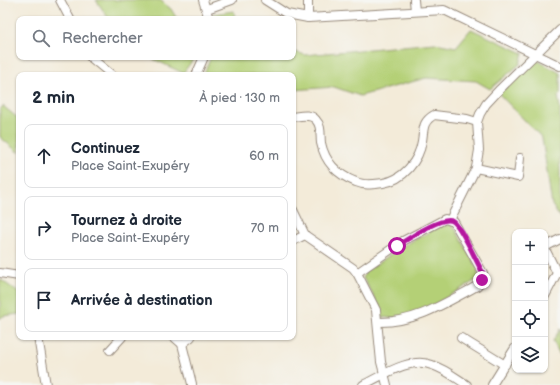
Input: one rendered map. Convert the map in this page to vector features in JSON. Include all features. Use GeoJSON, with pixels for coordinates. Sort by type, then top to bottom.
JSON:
{"type":"FeatureCollection","features":[{"type":"Feature","properties":{"kind":"street"},"geometry":{"type":"LineString","coordinates":[[60,0],[68,16]]}},
{"type":"Feature","properties":{"kind":"street"},"geometry":{"type":"LineString","coordinates":[[203,0],[208,16]]}},
{"type":"Feature","properties":{"kind":"street"},"geometry":{"type":"LineString","coordinates":[[207,9],[232,0]]}},
{"type":"Feature","properties":{"kind":"street"},"geometry":{"type":"LineString","coordinates":[[265,0],[287,14],[308,18],[444,10],[453,13],[560,66]]}},
{"type":"Feature","properties":{"kind":"street"},"geometry":{"type":"LineString","coordinates":[[308,0],[308,18]]}},
{"type":"Feature","properties":{"kind":"street"},"geometry":{"type":"LineString","coordinates":[[414,0],[415,11]]}},
{"type":"Feature","properties":{"kind":"street"},"geometry":{"type":"LineString","coordinates":[[450,220],[476,168],[479,150],[477,122],[486,104],[535,53],[560,30]]}},
{"type":"Feature","properties":{"kind":"street"},"geometry":{"type":"LineString","coordinates":[[94,60],[108,72]]}},
{"type":"Feature","properties":{"kind":"street"},"geometry":{"type":"LineString","coordinates":[[197,72],[203,60]]}},
{"type":"Feature","properties":{"kind":"street"},"geometry":{"type":"LineString","coordinates":[[296,117],[311,116],[316,120],[320,126],[321,143],[326,158],[336,170],[347,178],[359,183],[371,185],[386,182],[399,177],[410,168],[417,157],[422,142],[423,126],[429,118],[434,115],[461,118],[477,122]]}},
{"type":"Feature","properties":{"kind":"street"},"geometry":{"type":"LineString","coordinates":[[476,168],[518,177],[520,158]]}},
{"type":"Feature","properties":{"kind":"street"},"geometry":{"type":"LineString","coordinates":[[296,216],[305,235],[353,268],[357,273],[376,310],[381,362],[387,385]]}},
{"type":"Feature","properties":{"kind":"street"},"geometry":{"type":"LineString","coordinates":[[357,273],[422,230],[446,219],[454,222],[483,273],[482,280],[477,286],[422,315],[402,321],[378,322]]}},
{"type":"Feature","properties":{"kind":"street"},"geometry":{"type":"LineString","coordinates":[[296,240],[305,235]]}},
{"type":"Feature","properties":{"kind":"street"},"geometry":{"type":"LineString","coordinates":[[548,246],[560,239]]}},
{"type":"Feature","properties":{"kind":"street"},"geometry":{"type":"LineString","coordinates":[[548,254],[557,273],[556,278],[548,291]]}},
{"type":"Feature","properties":{"kind":"street"},"geometry":{"type":"LineString","coordinates":[[0,273],[16,276]]}},
{"type":"Feature","properties":{"kind":"street"},"geometry":{"type":"LineString","coordinates":[[462,338],[505,365]]}},
{"type":"Feature","properties":{"kind":"street"},"geometry":{"type":"LineString","coordinates":[[38,340],[46,385]]}},
{"type":"Feature","properties":{"kind":"street"},"geometry":{"type":"LineString","coordinates":[[110,350],[119,340]]}},
{"type":"Feature","properties":{"kind":"street"},"geometry":{"type":"LineString","coordinates":[[177,340],[182,344],[193,385]]}},
{"type":"Feature","properties":{"kind":"street"},"geometry":{"type":"LineString","coordinates":[[182,344],[187,340]]}},
{"type":"Feature","properties":{"kind":"street"},"geometry":{"type":"LineString","coordinates":[[492,385],[512,353]]}},
{"type":"Feature","properties":{"kind":"street"},"geometry":{"type":"LineString","coordinates":[[363,385],[405,366],[420,362],[432,365],[467,385]]}},
{"type":"Feature","properties":{"kind":"green space"},"geometry":{"type":"Polygon","coordinates":[[[96,0],[160,0],[171,9],[175,16],[107,16],[96,0]]]}},
{"type":"Feature","properties":{"kind":"green space"},"geometry":{"type":"Polygon","coordinates":[[[234,11],[235,16],[213,16],[213,14],[234,11]]]}},
{"type":"Feature","properties":{"kind":"green space"},"geometry":{"type":"Polygon","coordinates":[[[471,29],[523,53],[520,64],[490,89],[476,81],[426,78],[360,96],[334,87],[296,90],[296,72],[204,72],[210,60],[296,60],[296,52],[305,55],[435,43],[456,47],[471,29]]]}},
{"type":"Feature","properties":{"kind":"green space"},"geometry":{"type":"Polygon","coordinates":[[[533,58],[560,73],[560,94],[558,96],[560,109],[560,218],[552,205],[542,138],[499,94],[533,58]]]}},
{"type":"Feature","properties":{"kind":"green space"},"geometry":{"type":"Polygon","coordinates":[[[155,60],[193,60],[184,72],[155,60]]]}},
{"type":"Feature","properties":{"kind":"green space"},"geometry":{"type":"Polygon","coordinates":[[[3,106],[16,117],[16,150],[0,137],[0,110],[3,106]]]}},
{"type":"Feature","properties":{"kind":"green space"},"geometry":{"type":"Polygon","coordinates":[[[446,223],[453,225],[478,269],[478,279],[423,311],[397,319],[382,317],[381,309],[363,278],[365,272],[403,246],[446,223]]]}},
{"type":"Feature","properties":{"kind":"green space"},"geometry":{"type":"Polygon","coordinates":[[[0,279],[16,291],[16,314],[3,316],[0,319],[0,279]]]}},
{"type":"Feature","properties":{"kind":"green space"},"geometry":{"type":"Polygon","coordinates":[[[560,329],[560,355],[553,341],[560,329]]]}},
{"type":"Feature","properties":{"kind":"route"},"geometry":{"type":"LineString","coordinates":[[397,246],[403,241],[438,222],[446,219],[450,220],[454,222],[460,231],[483,273],[482,280]]}}]}
